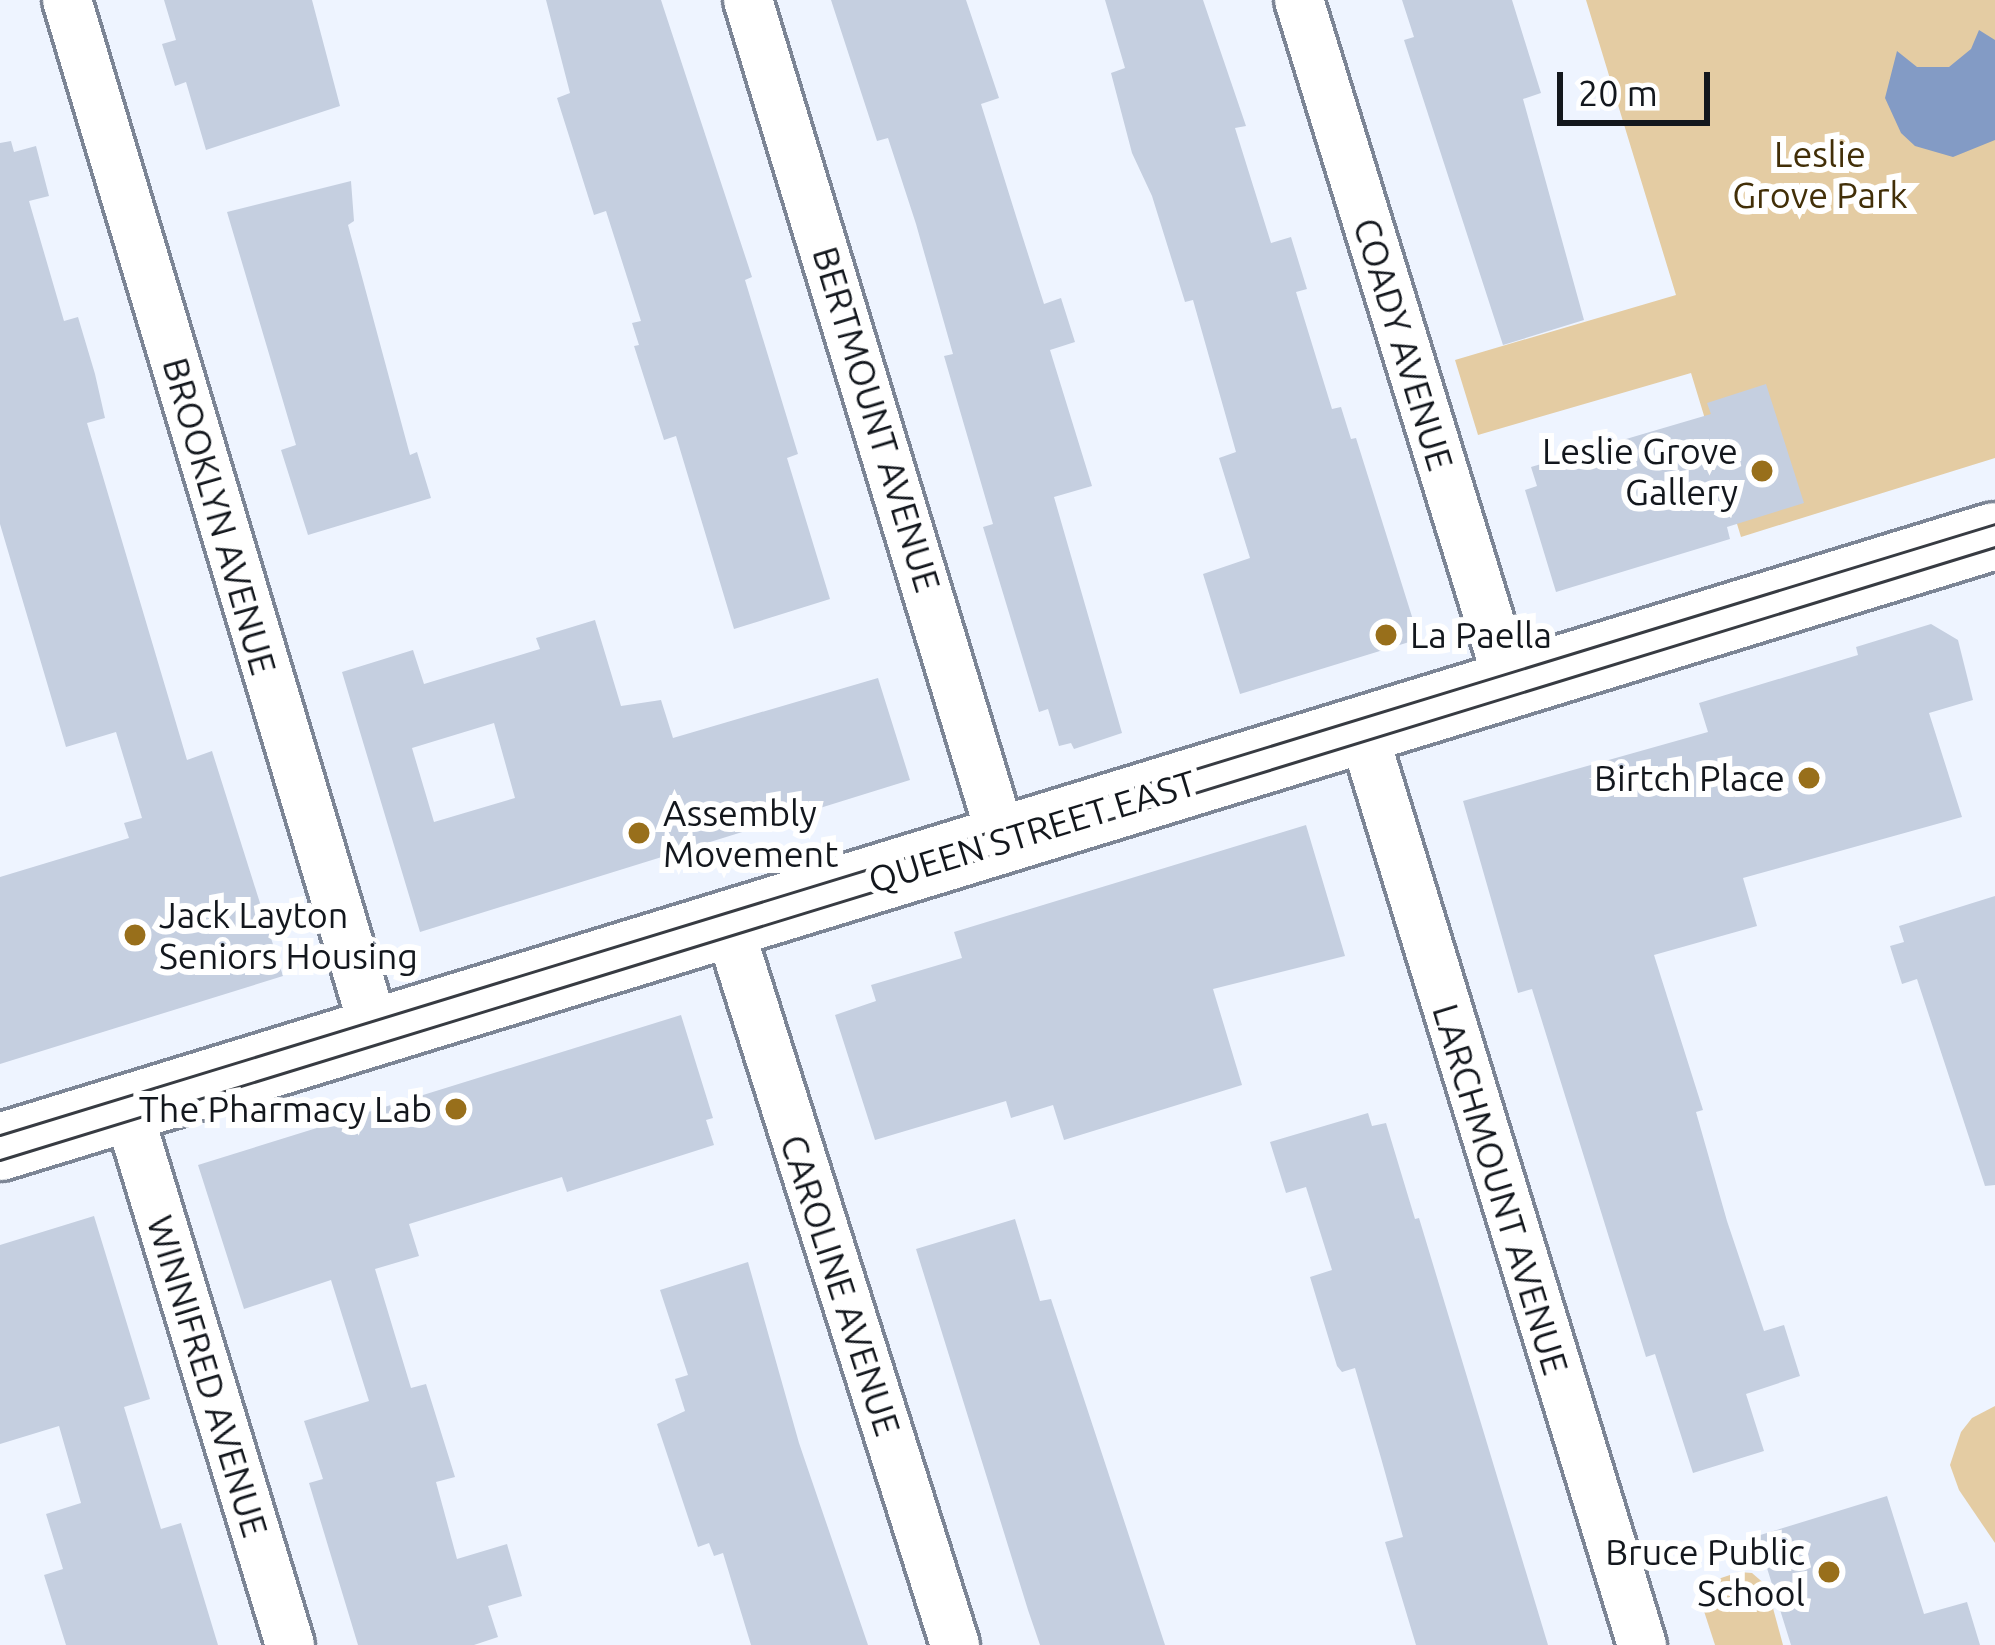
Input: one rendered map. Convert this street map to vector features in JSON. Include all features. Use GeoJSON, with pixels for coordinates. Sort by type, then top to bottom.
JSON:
{"type":"FeatureCollection","features":[{"type":"Feature","properties":{"kind":"main road","name":"QUEEN STREET EAST"},"geometry":{"type":"LineString","coordinates":[[0,1147],[1994,540]]}},
{"type":"Feature","properties":{"kind":"street","name":"BROOKLYN AVENUE"},"geometry":{"type":"LineString","coordinates":[[68,0],[375,1032]]}},
{"type":"Feature","properties":{"kind":"street","name":"BERTMOUNT AVENUE"},"geometry":{"type":"LineString","coordinates":[[748,0],[1002,839]]}},
{"type":"Feature","properties":{"kind":"street","name":"COADY AVENUE"},"geometry":{"type":"LineString","coordinates":[[1299,0],[1510,687]]}},
{"type":"Feature","properties":{"kind":"street","name":"LARCHMOUNT AVENUE"},"geometry":{"type":"LineString","coordinates":[[1363,732],[1642,1645]]}},
{"type":"Feature","properties":{"kind":"street","name":"CAROLINE AVENUE"},"geometry":{"type":"LineString","coordinates":[[728,924],[955,1645]]}},
{"type":"Feature","properties":{"kind":"street","name":"WINNIFRED AVENUE"},"geometry":{"type":"LineString","coordinates":[[127,1108],[290,1645]]}},
{"type":"Feature","properties":{"kind":"green space","name":"Leslie Grove Park"},"geometry":{"type":"Polygon","coordinates":[[[1586,0],[1995,0],[1995,458],[1741,537],[1691,373],[1478,435],[1455,360],[1676,295],[1586,0]]]}},
{"type":"Feature","properties":{"kind":"green space"},"geometry":{"type":"Polygon","coordinates":[[[1995,1406],[1995,1543],[1959,1490],[1950,1465],[1961,1432],[1972,1418],[1995,1406]]]}},
{"type":"Feature","properties":{"kind":"green space"},"geometry":{"type":"Polygon","coordinates":[[[1752,1573],[1767,1586],[1783,1645],[1715,1645],[1701,1602],[1721,1578],[1752,1573]]]}},
{"type":"Feature","properties":{"kind":"water"},"geometry":{"type":"Polygon","coordinates":[[[1979,30],[1995,40],[1995,140],[1953,157],[1915,146],[1901,133],[1885,98],[1897,51],[1917,67],[1949,67],[1971,49],[1979,30]]]}},
{"type":"Feature","properties":{"kind":"building"},"geometry":{"type":"Polygon","coordinates":[[[164,0],[312,0],[340,106],[206,150],[186,82],[175,86],[162,44],[176,40],[164,0]]]}},
{"type":"Feature","properties":{"kind":"building"},"geometry":{"type":"Polygon","coordinates":[[[546,0],[661,0],[752,277],[745,280],[798,454],[787,458],[830,599],[734,629],[676,436],[664,440],[634,346],[639,345],[632,323],[641,321],[606,211],[594,215],[557,98],[570,93],[546,0]]]}},
{"type":"Feature","properties":{"kind":"building"},"geometry":{"type":"Polygon","coordinates":[[[831,0],[966,0],[999,98],[981,104],[1021,232],[1044,304],[1061,298],[1075,342],[1050,350],[1092,486],[1054,497],[1122,733],[1074,749],[1071,743],[1059,746],[1048,709],[1039,712],[983,527],[993,524],[944,356],[953,354],[916,224],[888,138],[877,141],[831,0]]]}},
{"type":"Feature","properties":{"kind":"building"},"geometry":{"type":"Polygon","coordinates":[[[1105,0],[1203,0],[1246,126],[1235,128],[1271,243],[1291,237],[1307,289],[1296,292],[1332,409],[1341,407],[1351,439],[1356,438],[1419,639],[1240,694],[1203,574],[1250,558],[1219,458],[1236,452],[1193,300],[1185,302],[1152,196],[1132,153],[1111,73],[1125,68],[1105,0]]]}},
{"type":"Feature","properties":{"kind":"building"},"geometry":{"type":"Polygon","coordinates":[[[1402,0],[1512,0],[1541,93],[1523,99],[1584,320],[1503,345],[1404,40],[1414,37],[1402,0]]]}},
{"type":"Feature","properties":{"kind":"building"},"geometry":{"type":"Polygon","coordinates":[[[11,141],[14,152],[36,146],[49,196],[29,201],[64,321],[78,317],[95,374],[105,418],[87,423],[187,760],[212,751],[283,976],[0,1064],[0,877],[129,838],[124,823],[142,818],[116,732],[66,747],[0,524],[0,143],[11,141]]]}},
{"type":"Feature","properties":{"kind":"building"},"geometry":{"type":"Polygon","coordinates":[[[351,181],[354,221],[348,225],[410,455],[417,452],[431,498],[308,535],[281,450],[296,445],[227,212],[351,181]]]}},
{"type":"Feature","properties":{"kind":"building"},"geometry":{"type":"Polygon","coordinates":[[[1766,384],[1804,503],[1727,527],[1730,539],[1556,592],[1525,490],[1537,486],[1531,467],[1711,414],[1707,403],[1766,384]]]}},
{"type":"Feature","properties":{"kind":"building"},"geometry":{"type":"Polygon","coordinates":[[[595,620],[621,706],[661,700],[673,738],[878,678],[910,780],[420,932],[342,672],[413,650],[424,684],[540,649],[536,638],[595,620]],[[494,723],[412,748],[434,822],[515,798],[494,723]]]}},
{"type":"Feature","properties":{"kind":"building"},"geometry":{"type":"Polygon","coordinates":[[[1931,624],[1958,640],[1973,700],[1929,713],[1962,817],[1743,878],[1757,926],[1654,955],[1703,1110],[1696,1112],[1727,1221],[1764,1331],[1784,1325],[1800,1376],[1746,1394],[1764,1451],[1693,1473],[1655,1354],[1646,1357],[1532,989],[1518,993],[1463,801],[1708,732],[1699,703],[1858,655],[1856,647],[1931,624]]]}},
{"type":"Feature","properties":{"kind":"building"},"geometry":{"type":"Polygon","coordinates":[[[1306,825],[1345,956],[1213,989],[1242,1085],[1064,1140],[1053,1105],[1011,1118],[1006,1101],[875,1140],[835,1015],[876,1001],[871,985],[962,958],[954,932],[1306,825]]]}},
{"type":"Feature","properties":{"kind":"building"},"geometry":{"type":"Polygon","coordinates":[[[1995,896],[1995,1185],[1985,1186],[1917,979],[1902,984],[1890,946],[1904,942],[1899,926],[1995,896]]]}},
{"type":"Feature","properties":{"kind":"building"},"geometry":{"type":"Polygon","coordinates":[[[681,1015],[713,1118],[706,1120],[714,1145],[567,1192],[562,1177],[409,1224],[419,1256],[375,1269],[411,1388],[426,1384],[455,1477],[436,1482],[457,1559],[507,1544],[522,1596],[488,1606],[498,1637],[474,1645],[358,1645],[309,1483],[323,1479],[304,1421],[369,1401],[331,1280],[244,1309],[198,1165],[681,1015]]]}},
{"type":"Feature","properties":{"kind":"building"},"geometry":{"type":"Polygon","coordinates":[[[1368,1113],[1372,1126],[1386,1123],[1415,1219],[1419,1218],[1548,1645],[1416,1645],[1385,1542],[1403,1537],[1381,1458],[1355,1368],[1342,1372],[1337,1366],[1310,1277],[1332,1270],[1306,1187],[1286,1193],[1270,1142],[1368,1113]]]}},
{"type":"Feature","properties":{"kind":"building"},"geometry":{"type":"Polygon","coordinates":[[[94,1216],[150,1399],[124,1407],[161,1529],[181,1523],[218,1645],[66,1645],[44,1575],[63,1569],[46,1514],[81,1503],[59,1426],[0,1444],[0,1245],[94,1216]]]}},
{"type":"Feature","properties":{"kind":"building"},"geometry":{"type":"Polygon","coordinates":[[[1015,1219],[1040,1301],[1051,1299],[1165,1645],[1040,1645],[916,1249],[1015,1219]]]}},
{"type":"Feature","properties":{"kind":"building"},"geometry":{"type":"Polygon","coordinates":[[[748,1262],[799,1443],[868,1645],[751,1645],[723,1553],[714,1556],[709,1543],[698,1547],[657,1424],[685,1411],[675,1379],[688,1375],[660,1290],[748,1262]]]}},
{"type":"Feature","properties":{"kind":"building"},"geometry":{"type":"Polygon","coordinates":[[[1887,1496],[1924,1614],[1967,1602],[1980,1645],[1791,1645],[1757,1536],[1887,1496]]]}},
{"type":"Feature","properties":{"kind":"tram line"},"geometry":{"type":"LineString","coordinates":[[0,1135],[1995,524]]}},
{"type":"Feature","properties":{"kind":"tram line"},"geometry":{"type":"LineString","coordinates":[[0,1160],[1995,547]]}},
{"type":"Feature","properties":{"kind":"place","name":"Leslie Grove Gallery"},"geometry":{"type":"Point","coordinates":[1762,471]}},
{"type":"Feature","properties":{"kind":"place","name":"La Paella"},"geometry":{"type":"Point","coordinates":[1386,635]}},
{"type":"Feature","properties":{"kind":"place","name":"Birtch Place"},"geometry":{"type":"Point","coordinates":[1809,778]}},
{"type":"Feature","properties":{"kind":"place","name":"Assembly Movement"},"geometry":{"type":"Point","coordinates":[639,833]}},
{"type":"Feature","properties":{"kind":"place","name":"Jack Layton Seniors Housing"},"geometry":{"type":"Point","coordinates":[135,935]}},
{"type":"Feature","properties":{"kind":"place","name":"The Pharmacy Lab"},"geometry":{"type":"Point","coordinates":[456,1109]}},
{"type":"Feature","properties":{"kind":"place","name":"Bruce Public School"},"geometry":{"type":"Point","coordinates":[1829,1572]}}]}
